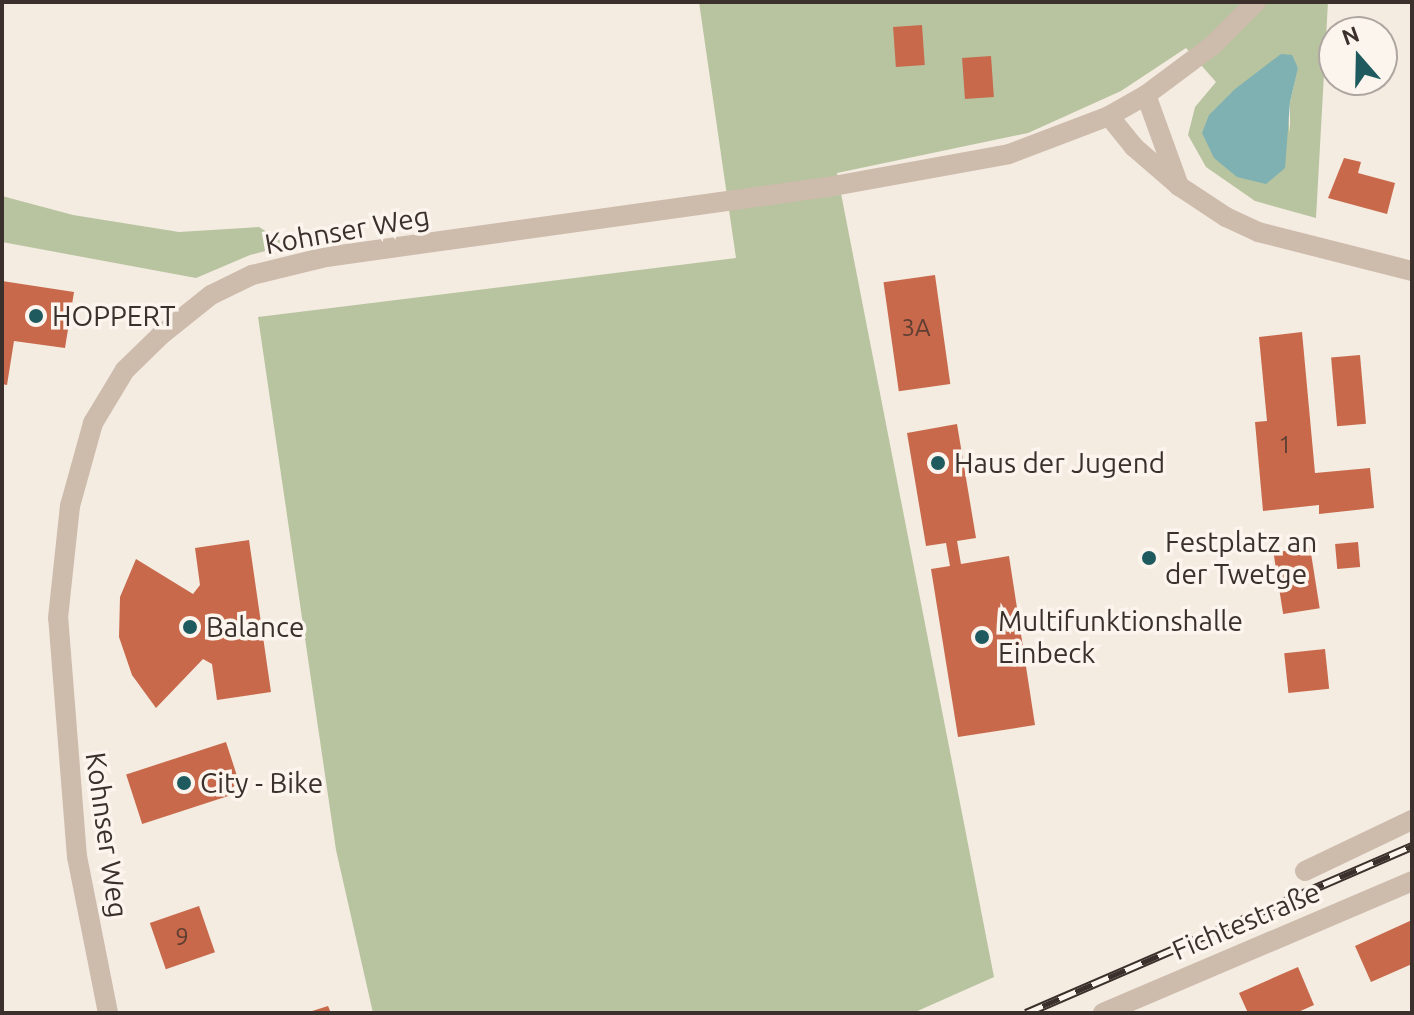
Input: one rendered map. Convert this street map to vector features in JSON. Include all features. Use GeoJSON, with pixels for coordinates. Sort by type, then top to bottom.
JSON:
{"type":"FeatureCollection","features":[{"type":"Feature","properties":{"kind":"street","name":"Kohnser Weg"},"geometry":{"type":"LineString","coordinates":[[108,1013],[77,857],[58,618],[70,506],[93,423],[125,370],[161,335],[211,295],[252,275],[326,257],[949,167],[1009,154],[1109,116],[1146,95],[1213,45],[1256,2]]}},
{"type":"Feature","properties":{"kind":"street"},"geometry":{"type":"LineString","coordinates":[[1146,95],[1179,186]]}},
{"type":"Feature","properties":{"kind":"street"},"geometry":{"type":"LineString","coordinates":[[1109,116],[1134,147],[1179,186],[1258,232],[1412,271]]}},
{"type":"Feature","properties":{"kind":"street"},"geometry":{"type":"LineString","coordinates":[[1305,871],[1412,820]]}},
{"type":"Feature","properties":{"kind":"street","name":"Fichtestraße"},"geometry":{"type":"LineString","coordinates":[[1103,1013],[1412,881]]}},
{"type":"Feature","properties":{"kind":"green space"},"geometry":{"type":"Polygon","coordinates":[[[699,2],[1328,2],[1327,16],[1318,16],[1318,96],[1323,96],[1316,218],[1255,201],[1206,167],[1188,135],[1195,107],[1216,82],[1186,48],[1121,91],[1028,133],[837,173],[994,977],[913,1013],[373,1013],[336,850],[258,317],[736,258],[699,2]],[[1281,54],[1290,133],[1290,102],[1298,67],[1281,54]]]}},
{"type":"Feature","properties":{"kind":"green space"},"geometry":{"type":"Polygon","coordinates":[[[2,196],[73,215],[179,232],[259,227],[288,245],[250,255],[196,278],[2,242],[2,196]]]}},
{"type":"Feature","properties":{"kind":"water"},"geometry":{"type":"Polygon","coordinates":[[[1281,54],[1292,55],[1298,68],[1290,102],[1285,168],[1266,184],[1237,177],[1214,158],[1202,133],[1209,115],[1235,89],[1281,54]]]}},
{"type":"Feature","properties":{"kind":"building"},"geometry":{"type":"Polygon","coordinates":[[[922,25],[925,65],[896,67],[893,27],[922,25]]]}},
{"type":"Feature","properties":{"kind":"building"},"geometry":{"type":"Polygon","coordinates":[[[991,56],[994,97],[965,99],[962,58],[991,56]]]}},
{"type":"Feature","properties":{"kind":"building"},"geometry":{"type":"Polygon","coordinates":[[[1344,158],[1361,162],[1358,173],[1395,183],[1387,214],[1328,198],[1344,158]]]}},
{"type":"Feature","properties":{"kind":"building"},"geometry":{"type":"Polygon","coordinates":[[[935,275],[950,384],[899,391],[884,282],[935,275]]]}},
{"type":"Feature","properties":{"kind":"building","name":"HOPPERT"},"geometry":{"type":"Polygon","coordinates":[[[2,281],[74,292],[65,348],[14,341],[7,385],[2,384],[2,281]]]}},
{"type":"Feature","properties":{"kind":"building"},"geometry":{"type":"Polygon","coordinates":[[[1302,332],[1315,473],[1370,468],[1374,508],[1319,514],[1319,505],[1263,511],[1255,422],[1267,421],[1259,337],[1302,332]]]}},
{"type":"Feature","properties":{"kind":"building"},"geometry":{"type":"Polygon","coordinates":[[[1360,355],[1366,424],[1337,426],[1331,358],[1360,355]]]}},
{"type":"Feature","properties":{"kind":"building","name":"Multifunktionshalle Einbeck"},"geometry":{"type":"Polygon","coordinates":[[[957,424],[976,538],[957,541],[961,564],[1009,556],[1035,725],[958,737],[931,569],[950,566],[946,543],[926,546],[907,433],[957,424]]]}},
{"type":"Feature","properties":{"kind":"building","name":"Balance"},"geometry":{"type":"Polygon","coordinates":[[[249,540],[271,692],[217,700],[212,664],[203,659],[156,708],[132,675],[119,637],[120,597],[136,559],[193,594],[200,585],[195,548],[249,540]]]}},
{"type":"Feature","properties":{"kind":"building"},"geometry":{"type":"Polygon","coordinates":[[[1358,542],[1360,567],[1337,569],[1335,544],[1358,542]]]}},
{"type":"Feature","properties":{"kind":"building"},"geometry":{"type":"Polygon","coordinates":[[[1310,547],[1320,608],[1283,614],[1273,553],[1310,547]]]}},
{"type":"Feature","properties":{"kind":"building"},"geometry":{"type":"Polygon","coordinates":[[[1325,649],[1329,689],[1288,693],[1284,653],[1325,649]]]}},
{"type":"Feature","properties":{"kind":"building","name":"City - Bike"},"geometry":{"type":"Polygon","coordinates":[[[226,742],[242,791],[142,824],[126,774],[226,742]]]}},
{"type":"Feature","properties":{"kind":"building"},"geometry":{"type":"Polygon","coordinates":[[[199,906],[215,952],[166,969],[150,923],[199,906]]]}},
{"type":"Feature","properties":{"kind":"building"},"geometry":{"type":"Polygon","coordinates":[[[1412,920],[1412,964],[1371,982],[1355,946],[1412,920]]]}},
{"type":"Feature","properties":{"kind":"building"},"geometry":{"type":"Polygon","coordinates":[[[1298,967],[1314,1005],[1296,1013],[1248,1013],[1239,993],[1298,967]]]}},
{"type":"Feature","properties":{"kind":"building"},"geometry":{"type":"Polygon","coordinates":[[[328,1006],[331,1013],[309,1013],[309,1012],[328,1006]]]}},
{"type":"Feature","properties":{"kind":"railway"},"geometry":{"type":"LineString","coordinates":[[1026,1013],[1412,846]]}},
{"type":"Feature","properties":{"kind":"place","name":"HOPPERT"},"geometry":{"type":"Point","coordinates":[36,316]}},
{"type":"Feature","properties":{"kind":"place","name":"Haus der Jugend"},"geometry":{"type":"Point","coordinates":[938,463]}},
{"type":"Feature","properties":{"kind":"place","name":"Festplatz an der Twetge"},"geometry":{"type":"Point","coordinates":[1149,558]}},
{"type":"Feature","properties":{"kind":"place","name":"Balance"},"geometry":{"type":"Point","coordinates":[190,627]}},
{"type":"Feature","properties":{"kind":"place","name":"Multifunktionshalle Einbeck"},"geometry":{"type":"Point","coordinates":[982,637]}},
{"type":"Feature","properties":{"kind":"place","name":"City - Bike"},"geometry":{"type":"Point","coordinates":[184,783]}}]}
